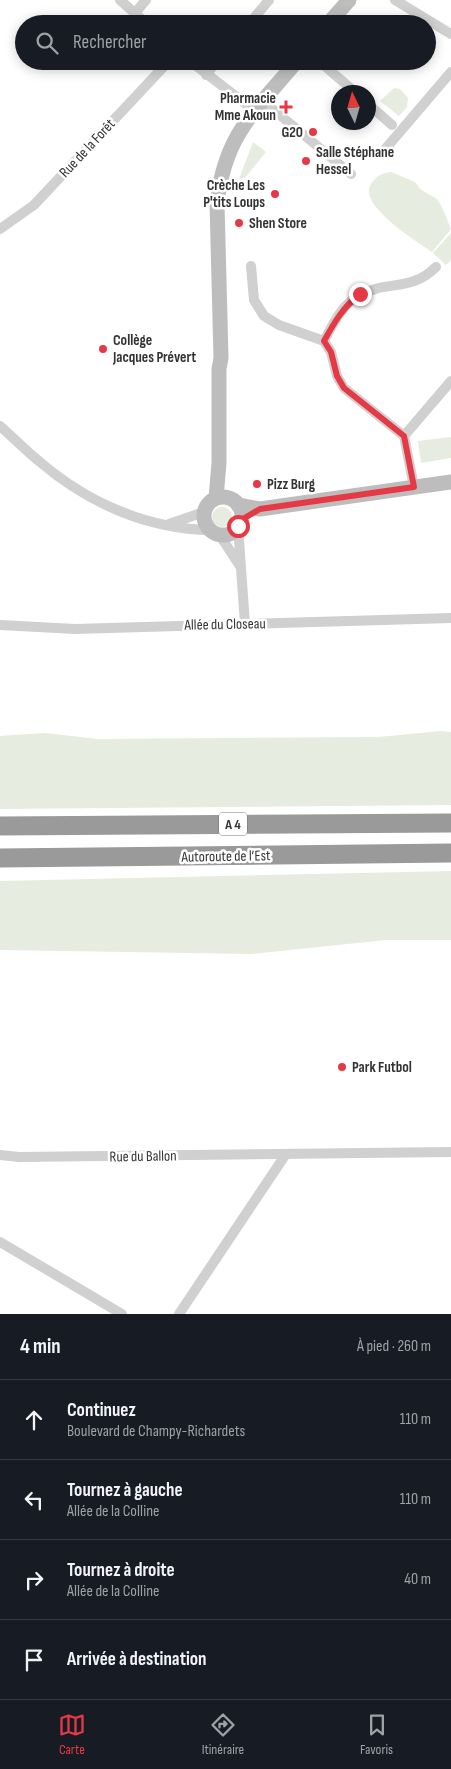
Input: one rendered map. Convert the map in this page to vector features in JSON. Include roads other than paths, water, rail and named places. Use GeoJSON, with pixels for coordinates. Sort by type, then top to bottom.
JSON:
{"type":"FeatureCollection","features":[{"type":"Feature","properties":{"kind":"highway","name":"Autoroute de l’Est"},"geometry":{"type":"LineString","coordinates":[[0,826],[451,822]]}},
{"type":"Feature","properties":{"kind":"highway","name":"Autoroute de l’Est"},"geometry":{"type":"LineString","coordinates":[[0,858],[451,853]]}},
{"type":"Feature","properties":{"kind":"street"},"geometry":{"type":"LineString","coordinates":[[120,0],[135,13],[146,0]]}},
{"type":"Feature","properties":{"kind":"street"},"geometry":{"type":"LineString","coordinates":[[256,15],[269,0]]}},
{"type":"Feature","properties":{"kind":"street"},"geometry":{"type":"LineString","coordinates":[[336,15],[349,0]]}},
{"type":"Feature","properties":{"kind":"street"},"geometry":{"type":"LineString","coordinates":[[395,0],[420,15]]}},
{"type":"Feature","properties":{"kind":"street"},"geometry":{"type":"LineString","coordinates":[[436,25],[451,34]]}},
{"type":"Feature","properties":{"kind":"street","name":"Rue de la Forêt"},"geometry":{"type":"LineString","coordinates":[[0,229],[34,205],[161,70]]}},
{"type":"Feature","properties":{"kind":"street"},"geometry":{"type":"LineString","coordinates":[[200,70],[259,106],[351,174]]}},
{"type":"Feature","properties":{"kind":"street"},"geometry":{"type":"LineString","coordinates":[[206,75],[210,70]]}},
{"type":"Feature","properties":{"kind":"street"},"geometry":{"type":"LineString","coordinates":[[245,624],[240,566],[240,523],[227,500],[219,463],[219,369],[216,342],[218,203],[224,163],[237,134],[289,70]]}},
{"type":"Feature","properties":{"kind":"street"},"geometry":{"type":"LineString","coordinates":[[329,70],[347,85]]}},
{"type":"Feature","properties":{"kind":"street"},"geometry":{"type":"LineString","coordinates":[[381,154],[451,72]]}},
{"type":"Feature","properties":{"kind":"street"},"geometry":{"type":"LineString","coordinates":[[376,111],[392,125]]}},
{"type":"Feature","properties":{"kind":"street"},"geometry":{"type":"LineString","coordinates":[[252,266],[251,287],[254,300],[264,316],[279,325],[324,341],[331,352],[337,376],[344,388],[404,436],[414,487]]}},
{"type":"Feature","properties":{"kind":"street"},"geometry":{"type":"LineString","coordinates":[[324,341],[348,303],[360,294],[411,284],[426,277],[436,267]]}},
{"type":"Feature","properties":{"kind":"street"},"geometry":{"type":"LineString","coordinates":[[404,436],[451,381]]}},
{"type":"Feature","properties":{"kind":"street"},"geometry":{"type":"LineString","coordinates":[[0,426],[39,462],[87,496],[115,510],[144,521],[229,533],[260,509]]}},
{"type":"Feature","properties":{"kind":"street"},"geometry":{"type":"LineString","coordinates":[[240,566],[215,532],[205,522],[204,512],[207,506],[227,500],[260,509],[451,482]]}},
{"type":"Feature","properties":{"kind":"street"},"geometry":{"type":"LineString","coordinates":[[168,524],[204,512]]}},
{"type":"Feature","properties":{"kind":"street","name":"Allée du Closeau"},"geometry":{"type":"LineString","coordinates":[[0,625],[75,629],[451,618]]}},
{"type":"Feature","properties":{"kind":"street","name":"Rue du Ballon"},"geometry":{"type":"LineString","coordinates":[[0,1156],[451,1152]]}},
{"type":"Feature","properties":{"kind":"street"},"geometry":{"type":"LineString","coordinates":[[179,1314],[286,1154]]}},
{"type":"Feature","properties":{"kind":"street"},"geometry":{"type":"LineString","coordinates":[[0,1242],[122,1314]]}},
{"type":"Feature","properties":{"kind":"place","name":"Pharmacie Mme Akoun"},"geometry":{"type":"Point","coordinates":[286,107]}},
{"type":"Feature","properties":{"kind":"place","name":"G20"},"geometry":{"type":"Point","coordinates":[313,132]}},
{"type":"Feature","properties":{"kind":"place","name":"Salle Stéphane Hessel"},"geometry":{"type":"Point","coordinates":[306,161]}},
{"type":"Feature","properties":{"kind":"place","name":"Crèche Les P'tits Loups"},"geometry":{"type":"Point","coordinates":[275,194]}},
{"type":"Feature","properties":{"kind":"place","name":"Shen Store"},"geometry":{"type":"Point","coordinates":[239,223]}},
{"type":"Feature","properties":{"kind":"place","name":"Collège Jacques Prévert"},"geometry":{"type":"Point","coordinates":[103,349]}},
{"type":"Feature","properties":{"kind":"place","name":"Pizz Burg"},"geometry":{"type":"Point","coordinates":[257,484]}},
{"type":"Feature","properties":{"kind":"place","name":"Park Futbol"},"geometry":{"type":"Point","coordinates":[342,1067]}}]}
